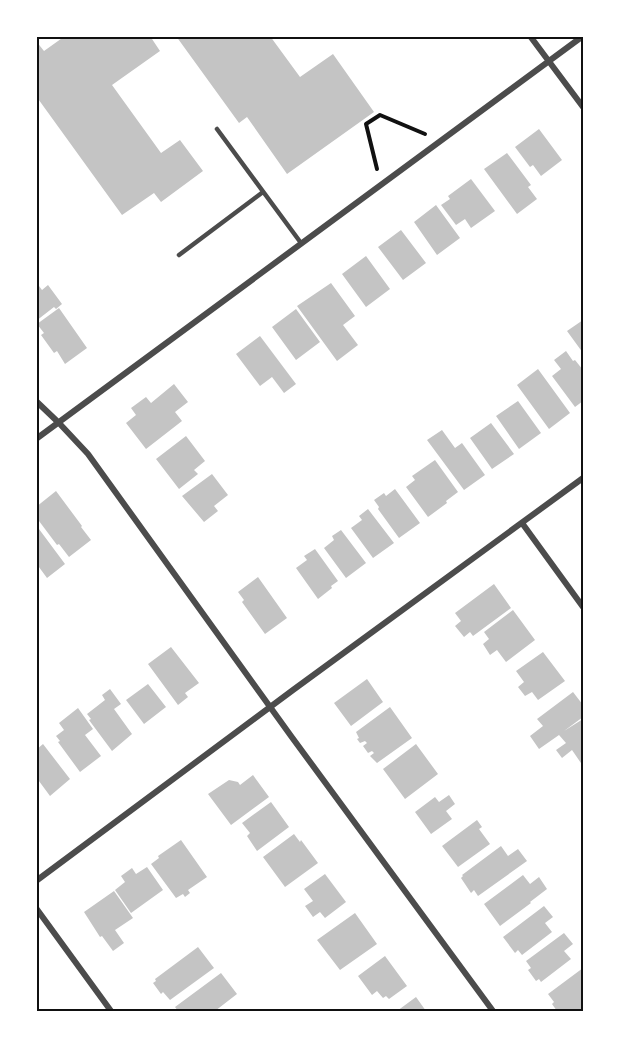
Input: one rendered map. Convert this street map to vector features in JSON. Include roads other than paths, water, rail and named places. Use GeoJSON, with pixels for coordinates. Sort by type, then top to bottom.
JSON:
{"type":"FeatureCollection","features":[{"type":"Feature","properties":{"kind":"street"},"geometry":{"type":"LineString","coordinates":[[530,36],[583,107]]}},
{"type":"Feature","properties":{"kind":"street"},"geometry":{"type":"LineString","coordinates":[[36,439],[583,36]]}},
{"type":"Feature","properties":{"kind":"street"},"geometry":{"type":"LineString","coordinates":[[36,401],[84,449],[494,1011]]}},
{"type":"Feature","properties":{"kind":"street"},"geometry":{"type":"LineString","coordinates":[[36,881],[583,478]]}},
{"type":"Feature","properties":{"kind":"street"},"geometry":{"type":"LineString","coordinates":[[522,523],[583,607]]}},
{"type":"Feature","properties":{"kind":"street"},"geometry":{"type":"LineString","coordinates":[[36,908],[111,1011]]}},
{"type":"Feature","properties":{"kind":"lane"},"geometry":{"type":"LineString","coordinates":[[217,129],[301,243]]}},
{"type":"Feature","properties":{"kind":"lane"},"geometry":{"type":"LineString","coordinates":[[179,255],[263,192]]}}]}
